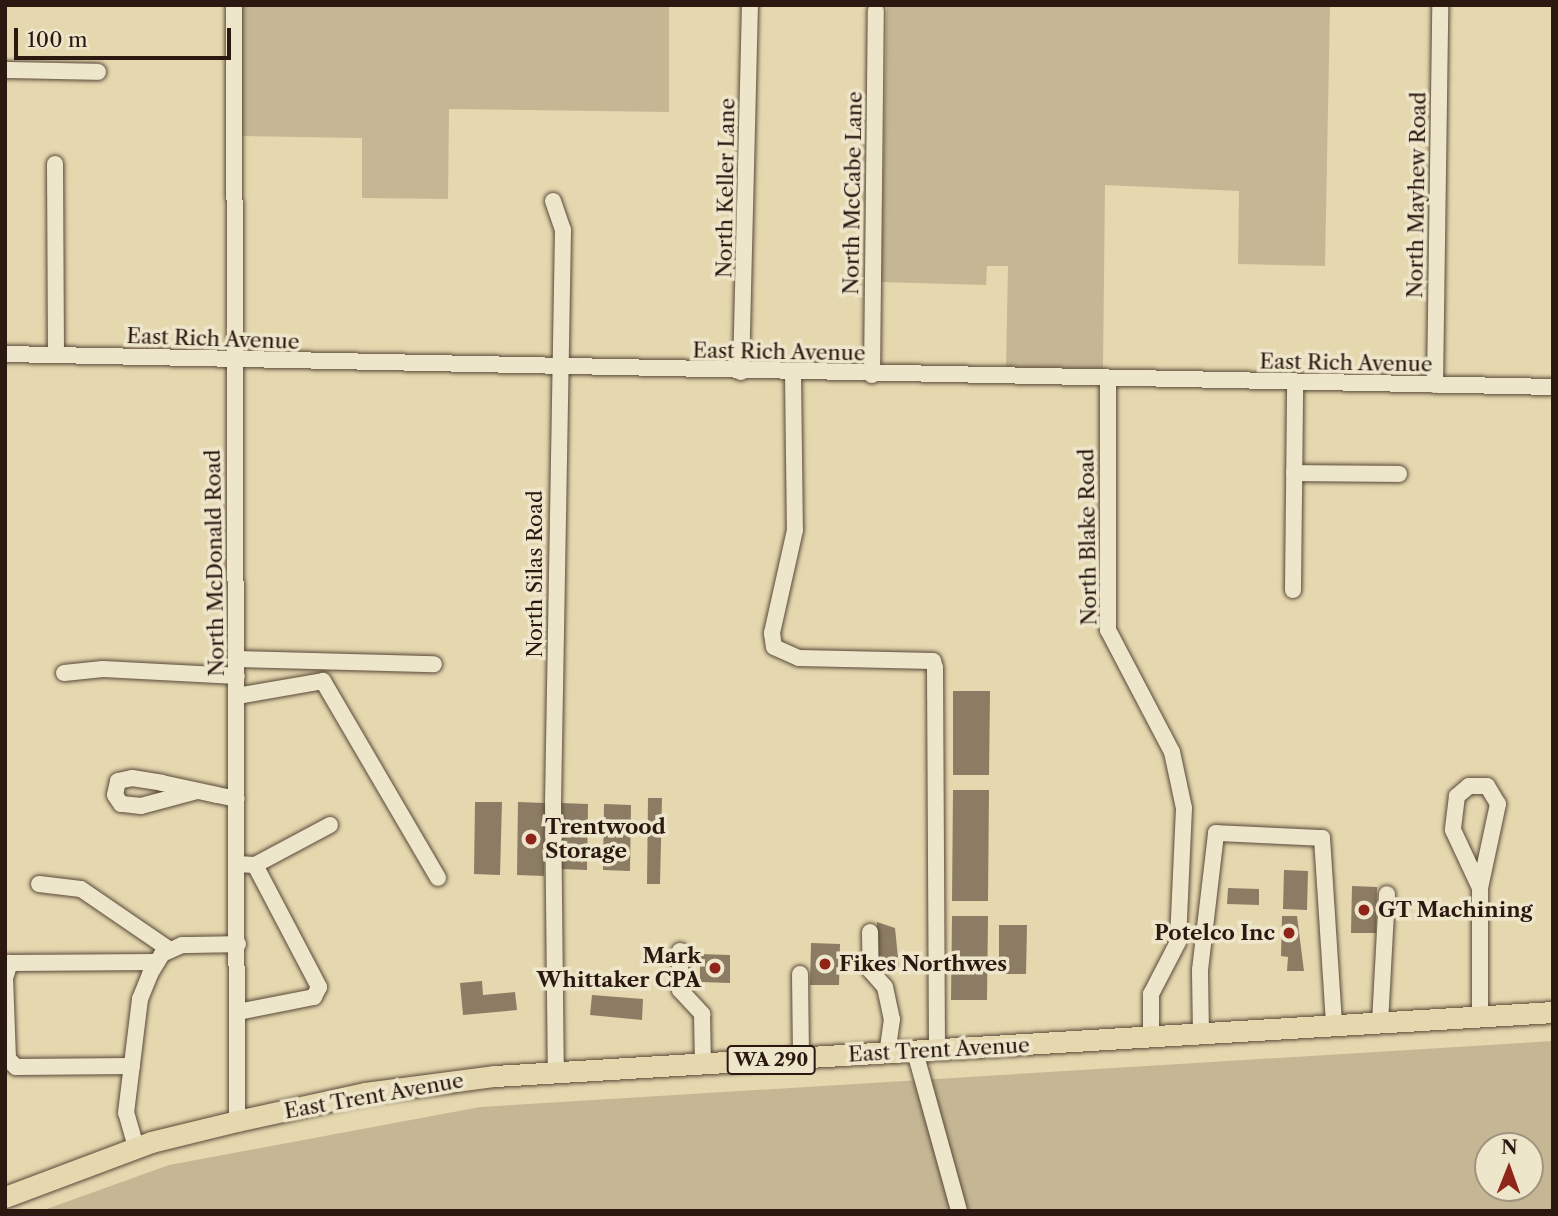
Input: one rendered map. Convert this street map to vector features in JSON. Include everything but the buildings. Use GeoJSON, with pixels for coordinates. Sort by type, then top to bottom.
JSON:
{"type":"FeatureCollection","features":[{"type":"Feature","properties":{"kind":"main road","name":"East Trent Avenue"},"geometry":{"type":"LineString","coordinates":[[5,1197],[136,1147],[237,1121],[365,1093],[556,1073],[1553,1012]]}},
{"type":"Feature","properties":{"kind":"street","name":"North McDonald Road"},"geometry":{"type":"LineString","coordinates":[[234,5],[237,1121]]}},
{"type":"Feature","properties":{"kind":"street","name":"North Keller Lane"},"geometry":{"type":"LineString","coordinates":[[741,372],[750,5]]}},
{"type":"Feature","properties":{"kind":"street","name":"North Mayhew Road"},"geometry":{"type":"LineString","coordinates":[[1435,385],[1440,5]]}},
{"type":"Feature","properties":{"kind":"street","name":"North McCabe Lane"},"geometry":{"type":"LineString","coordinates":[[872,375],[876,11]]}},
{"type":"Feature","properties":{"kind":"street"},"geometry":{"type":"LineString","coordinates":[[5,69],[98,72]]}},
{"type":"Feature","properties":{"kind":"street"},"geometry":{"type":"LineString","coordinates":[[55,164],[56,355]]}},
{"type":"Feature","properties":{"kind":"street","name":"North Silas Road"},"geometry":{"type":"LineString","coordinates":[[553,201],[563,230],[557,369],[556,1073]]}},
{"type":"Feature","properties":{"kind":"street","name":"East Rich Avenue"},"geometry":{"type":"LineString","coordinates":[[5,354],[557,369],[1553,387]]}},
{"type":"Feature","properties":{"kind":"street"},"geometry":{"type":"LineString","coordinates":[[793,374],[795,530],[774,647],[799,658],[933,661],[937,1050]]}},
{"type":"Feature","properties":{"kind":"street","name":"North Blake Road"},"geometry":{"type":"LineString","coordinates":[[1108,379],[1107,616],[1114,646],[1172,752],[1184,808],[1178,942],[1151,994],[1151,1038]]}},
{"type":"Feature","properties":{"kind":"street"},"geometry":{"type":"LineString","coordinates":[[1293,590],[1295,383]]}},
{"type":"Feature","properties":{"kind":"street"},"geometry":{"type":"LineString","coordinates":[[1294,473],[1399,474]]}},
{"type":"Feature","properties":{"kind":"street"},"geometry":{"type":"LineString","coordinates":[[237,659],[434,664]]}},
{"type":"Feature","properties":{"kind":"street"},"geometry":{"type":"LineString","coordinates":[[64,673],[103,669],[237,676]]}},
{"type":"Feature","properties":{"kind":"street"},"geometry":{"type":"LineString","coordinates":[[237,696],[323,681],[438,877]]}},
{"type":"Feature","properties":{"kind":"street"},"geometry":{"type":"LineString","coordinates":[[1480,888],[1453,830],[1457,796],[1469,786],[1487,786],[1498,804],[1480,888],[1480,1017]]}},
{"type":"Feature","properties":{"kind":"street"},"geometry":{"type":"LineString","coordinates":[[197,790],[237,799]]}},
{"type":"Feature","properties":{"kind":"street"},"geometry":{"type":"LineString","coordinates":[[237,864],[255,865],[330,825]]}},
{"type":"Feature","properties":{"kind":"street"},"geometry":{"type":"LineString","coordinates":[[1201,1035],[1200,970],[1216,832],[1322,838],[1334,1026]]}},
{"type":"Feature","properties":{"kind":"street"},"geometry":{"type":"LineString","coordinates":[[237,1012],[314,997],[319,987],[255,865]]}},
{"type":"Feature","properties":{"kind":"street"},"geometry":{"type":"LineString","coordinates":[[39,884],[81,889],[170,950]]}},
{"type":"Feature","properties":{"kind":"street"},"geometry":{"type":"LineString","coordinates":[[1380,1023],[1387,894]]}},
{"type":"Feature","properties":{"kind":"street"},"geometry":{"type":"LineString","coordinates":[[870,932],[871,971],[885,986],[892,1019],[887,1053]]}},
{"type":"Feature","properties":{"kind":"street"},"geometry":{"type":"LineString","coordinates":[[136,1147],[126,1113],[140,999],[156,962],[170,950],[237,944]]}},
{"type":"Feature","properties":{"kind":"street"},"geometry":{"type":"LineString","coordinates":[[680,951],[680,990],[702,1014],[703,1064]]}},
{"type":"Feature","properties":{"kind":"street"},"geometry":{"type":"LineString","coordinates":[[132,1066],[16,1067],[8,1059],[5,978],[10,963],[156,962]]}},
{"type":"Feature","properties":{"kind":"street"},"geometry":{"type":"LineString","coordinates":[[800,974],[801,1058]]}},
{"type":"Feature","properties":{"kind":"street"},"geometry":{"type":"LineString","coordinates":[[915,1052],[959,1211]]}},
{"type":"Feature","properties":{"kind":"shaded area"},"geometry":{"type":"Polygon","coordinates":[[[241,5],[669,5],[669,112],[449,109],[448,199],[362,198],[362,138],[239,136],[241,5]]]}},
{"type":"Feature","properties":{"kind":"shaded area"},"geometry":{"type":"Polygon","coordinates":[[[887,5],[1330,5],[1325,266],[1238,264],[1239,191],[1105,185],[1103,369],[1006,367],[1008,266],[987,266],[986,285],[881,282],[887,5]]]}},
{"type":"Feature","properties":{"kind":"shaded area"},"geometry":{"type":"Polygon","coordinates":[[[1553,1041],[1553,1211],[41,1211],[169,1165],[480,1107],[1553,1041]]]}},
{"type":"Feature","properties":{"kind":"place","name":"Trentwood Storage"},"geometry":{"type":"Point","coordinates":[531,839]}},
{"type":"Feature","properties":{"kind":"place","name":"GT Machining"},"geometry":{"type":"Point","coordinates":[1364,910]}},
{"type":"Feature","properties":{"kind":"place","name":"Potelco Inc"},"geometry":{"type":"Point","coordinates":[1289,933]}},
{"type":"Feature","properties":{"kind":"place","name":"Fikes Northwes"},"geometry":{"type":"Point","coordinates":[825,964]}},
{"type":"Feature","properties":{"kind":"place","name":"Mark Whittaker CPA"},"geometry":{"type":"Point","coordinates":[715,968]}}]}
